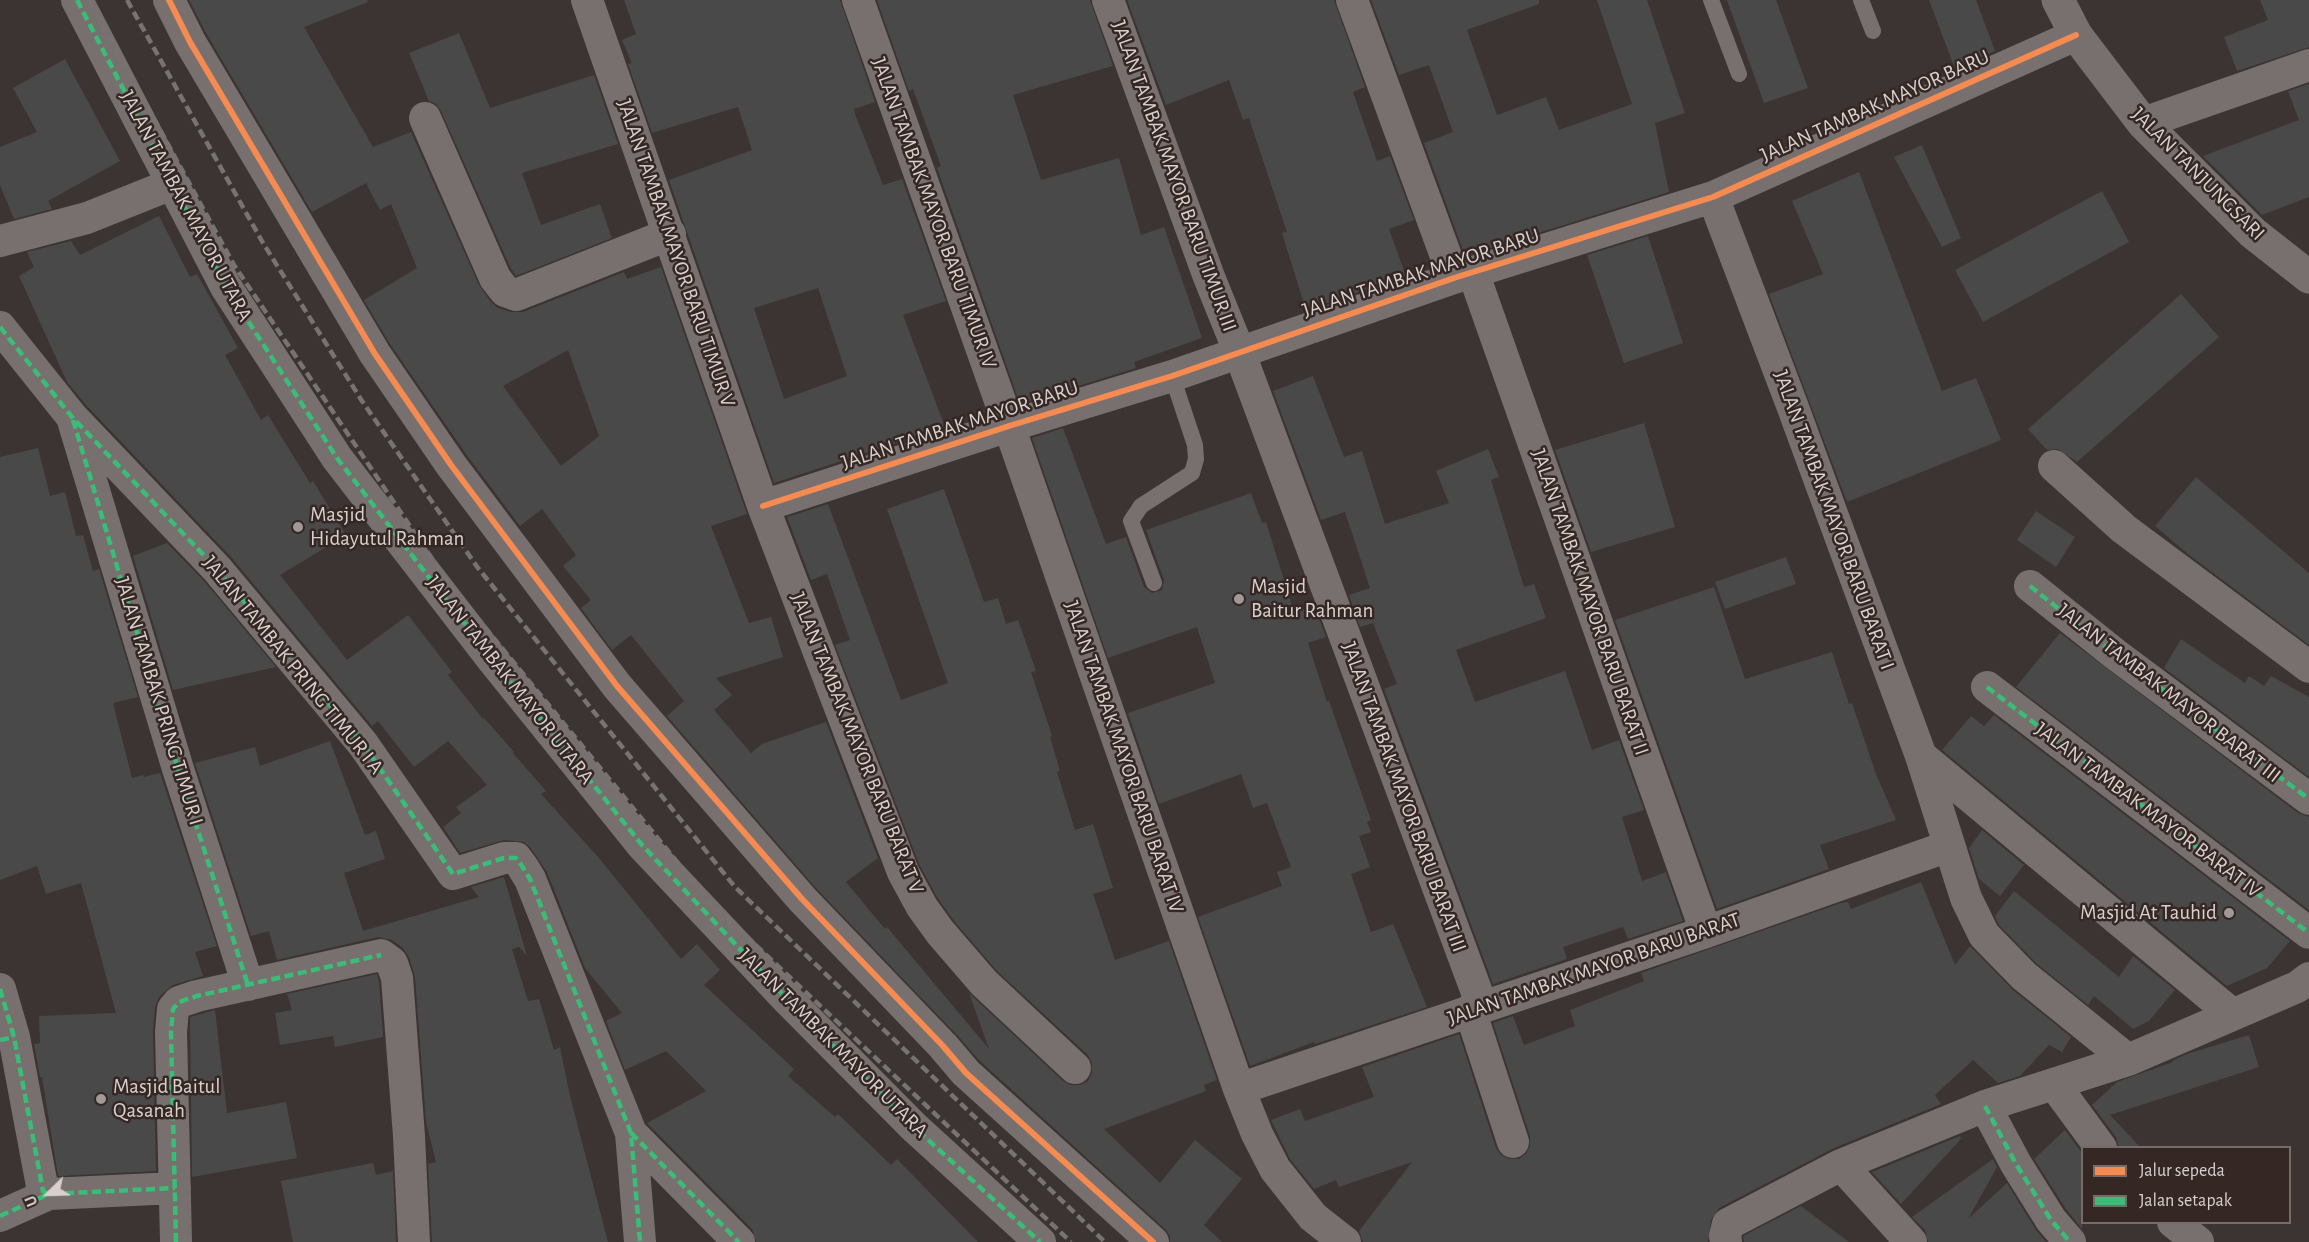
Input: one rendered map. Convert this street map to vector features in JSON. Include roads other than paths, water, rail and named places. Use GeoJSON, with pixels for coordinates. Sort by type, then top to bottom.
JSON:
{"type":"FeatureCollection","features":[{"type":"Feature","properties":{"kind":"main road","name":"JALAN TANJUNGSARI"},"geometry":{"type":"LineString","coordinates":[[2058,0],[2076,35],[2143,123],[2253,233],[2309,278]]}},
{"type":"Feature","properties":{"kind":"street","name":"JALAN TAMBAK MAYOR UTARA"},"geometry":{"type":"LineString","coordinates":[[76,0],[226,287],[337,458],[492,659],[642,845],[788,1000],[914,1127],[1040,1242]]}},
{"type":"Feature","properties":{"kind":"street"},"geometry":{"type":"LineString","coordinates":[[169,0],[196,52],[375,354],[451,465],[617,686],[801,899],[943,1046],[966,1073],[1153,1242]]}},
{"type":"Feature","properties":{"kind":"street","name":"JALAN TAMBAK MAYOR BARU TIMUR V"},"geometry":{"type":"LineString","coordinates":[[588,0],[763,506]]}},
{"type":"Feature","properties":{"kind":"street","name":"JALAN TAMBAK MAYOR BARU TIMUR IV"},"geometry":{"type":"LineString","coordinates":[[858,0],[1009,426]]}},
{"type":"Feature","properties":{"kind":"street","name":"JALAN TAMBAK MAYOR BARU TIMUR III"},"geometry":{"type":"LineString","coordinates":[[1108,0],[1209,277],[1239,351]]}},
{"type":"Feature","properties":{"kind":"street","name":"JALAN TAMBAK MAYOR BARU BARAT II"},"geometry":{"type":"LineString","coordinates":[[1352,0],[1464,275],[1706,932]]}},
{"type":"Feature","properties":{"kind":"street","name":"JALAN TAMBAK MAYOR BARU"},"geometry":{"type":"LineString","coordinates":[[763,506],[1172,376],[1464,275],[1713,197],[2076,35]]}},
{"type":"Feature","properties":{"kind":"street"},"geometry":{"type":"LineString","coordinates":[[2143,123],[2309,65]]}},
{"type":"Feature","properties":{"kind":"street"},"geometry":{"type":"LineString","coordinates":[[425,118],[495,278],[505,291],[516,294],[670,234]]}},
{"type":"Feature","properties":{"kind":"street"},"geometry":{"type":"LineString","coordinates":[[0,241],[87,218],[172,184]]}},
{"type":"Feature","properties":{"kind":"street","name":"JALAN TAMBAK MAYOR BARU BARAT I"},"geometry":{"type":"LineString","coordinates":[[1713,197],[1921,756],[1966,898],[1984,935],[2024,976],[2128,1060]]}},
{"type":"Feature","properties":{"kind":"street","name":"JALAN TAMBAK PRING TIMUR I A"},"geometry":{"type":"LineString","coordinates":[[0,327],[72,417],[217,569],[363,744],[453,874],[504,858],[516,858],[522,866],[530,879],[631,1133],[640,1242]]}},
{"type":"Feature","properties":{"kind":"street","name":"JALAN TAMBAK MAYOR BARU BARAT III"},"geometry":{"type":"LineString","coordinates":[[1239,351],[1476,1008],[1513,1142]]}},
{"type":"Feature","properties":{"kind":"street","name":"JALAN TAMBAK PRING TIMUR I"},"geometry":{"type":"LineString","coordinates":[[72,417],[178,769],[248,985]]}},
{"type":"Feature","properties":{"kind":"street","name":"JALAN TAMBAK MAYOR BARU BARAT IV"},"geometry":{"type":"LineString","coordinates":[[1009,426],[1239,1089],[1257,1134],[1275,1169],[1313,1217],[1345,1242]]}},
{"type":"Feature","properties":{"kind":"street"},"geometry":{"type":"LineString","coordinates":[[2054,466],[2124,529],[2309,667]]}},
{"type":"Feature","properties":{"kind":"street","name":"JALAN TAMBAK MAYOR BARU BARAT V"},"geometry":{"type":"LineString","coordinates":[[763,506],[903,872],[922,907],[984,984],[1075,1068]]}},
{"type":"Feature","properties":{"kind":"street","name":"JALAN TAMBAK MAYOR BARAT III"},"geometry":{"type":"LineString","coordinates":[[2030,585],[2115,654],[2309,799]]}},
{"type":"Feature","properties":{"kind":"street","name":"JALAN TAMBAK MAYOR BARAT IV"},"geometry":{"type":"LineString","coordinates":[[1987,687],[2309,933]]}},
{"type":"Feature","properties":{"kind":"street"},"geometry":{"type":"LineString","coordinates":[[1921,756],[2232,1014]]}},
{"type":"Feature","properties":{"kind":"street","name":"JALAN TAMBAK MAYOR BARU BARAT"},"geometry":{"type":"LineString","coordinates":[[1239,1089],[1706,932],[1949,846]]}},
{"type":"Feature","properties":{"kind":"street"},"geometry":{"type":"LineString","coordinates":[[176,1242],[171,1032],[173,1009],[179,1002],[197,996],[381,955],[392,963],[397,978],[409,1136],[414,1242]]}},
{"type":"Feature","properties":{"kind":"street"},"geometry":{"type":"LineString","coordinates":[[1726,1242],[1728,1224],[1841,1165],[1985,1106],[2128,1060],[2297,987],[2309,978]]}},
{"type":"Feature","properties":{"kind":"street"},"geometry":{"type":"LineString","coordinates":[[0,989],[7,1039],[41,1186],[43,1191],[49,1194]]}},
{"type":"Feature","properties":{"kind":"street"},"geometry":{"type":"LineString","coordinates":[[2054,1084],[2100,1146]]}},
{"type":"Feature","properties":{"kind":"street"},"geometry":{"type":"LineString","coordinates":[[1985,1106],[2016,1164],[2051,1220],[2070,1242]]}},
{"type":"Feature","properties":{"kind":"street","name":"JALAN TAMBAK PRING TIMUR I A"},"geometry":{"type":"LineString","coordinates":[[631,1133],[739,1242]]}},
{"type":"Feature","properties":{"kind":"street"},"geometry":{"type":"LineString","coordinates":[[1841,1165],[1911,1242]]}},
{"type":"Feature","properties":{"kind":"street"},"geometry":{"type":"LineString","coordinates":[[0,1216],[49,1194],[175,1188]]}},
{"type":"Feature","properties":{"kind":"street"},"geometry":{"type":"LineString","coordinates":[[2176,1224],[2198,1242]]}},
{"type":"Feature","properties":{"kind":"lane"},"geometry":{"type":"LineString","coordinates":[[1711,0],[1739,74]]}},
{"type":"Feature","properties":{"kind":"lane"},"geometry":{"type":"LineString","coordinates":[[1861,0],[1873,31]]}},
{"type":"Feature","properties":{"kind":"lane"},"geometry":{"type":"LineString","coordinates":[[1154,583],[1131,521],[1141,506],[1192,473],[1196,459],[1195,445],[1172,376]]}},
{"type":"Feature","properties":{"kind":"railway"},"geometry":{"type":"LineString","coordinates":[[89,0],[234,265],[447,581],[710,902],[1071,1242]]}},
{"type":"Feature","properties":{"kind":"railway"},"geometry":{"type":"LineString","coordinates":[[127,0],[263,243],[362,401],[478,568],[735,887],[1105,1242]]}},
{"type":"Feature","properties":{"kind":"place","name":"Masjid Hidayutul Rahman"},"geometry":{"type":"Point","coordinates":[298,527]}},
{"type":"Feature","properties":{"kind":"place","name":"Masjid Baitur Rahman"},"geometry":{"type":"Point","coordinates":[1239,599]}},
{"type":"Feature","properties":{"kind":"place","name":"Masjid At Tauhid"},"geometry":{"type":"Point","coordinates":[2229,913]}},
{"type":"Feature","properties":{"kind":"place","name":"Masjid Baitul Qasanah"},"geometry":{"type":"Point","coordinates":[101,1099]}}]}
